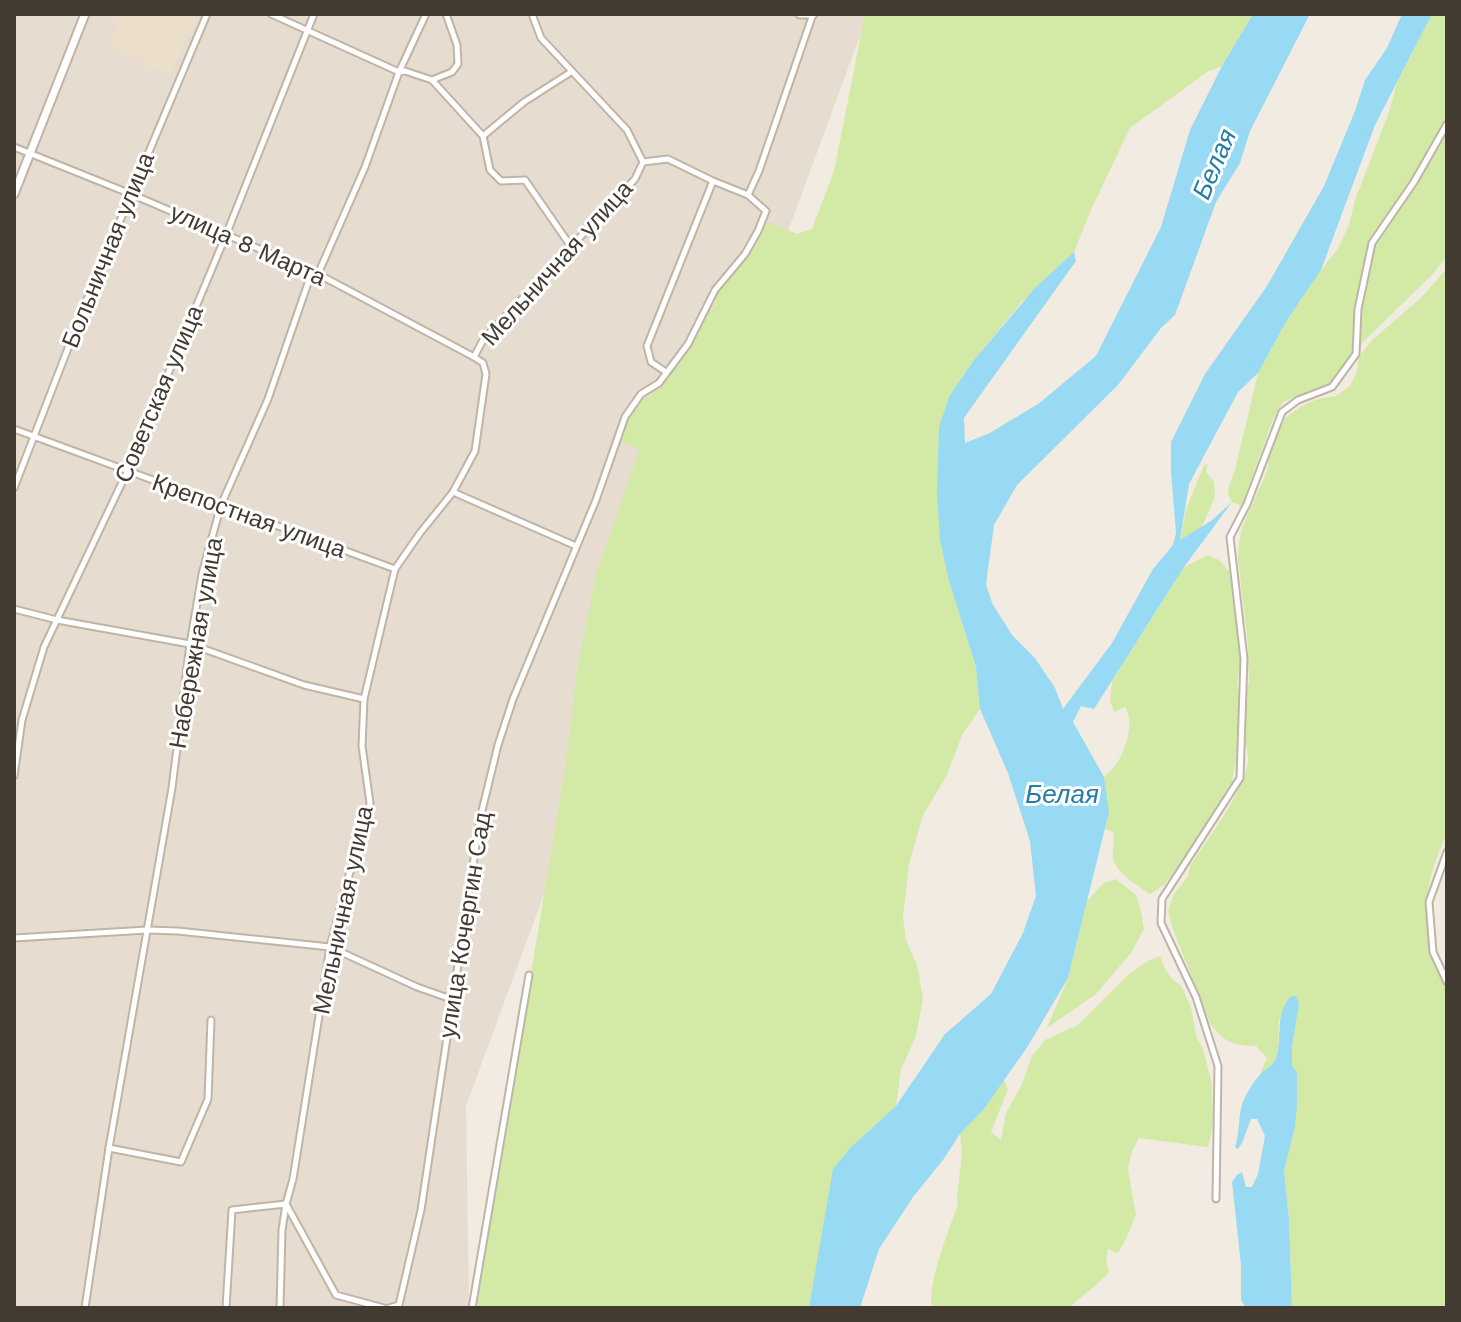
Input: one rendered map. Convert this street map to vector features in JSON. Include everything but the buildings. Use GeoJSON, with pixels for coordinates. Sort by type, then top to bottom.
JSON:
{"type":"FeatureCollection","features":[{"type":"Feature","properties":{"kind":"street"},"geometry":{"type":"LineString","coordinates":[[14,194],[85,14]]}},
{"type":"Feature","properties":{"kind":"street","name":"Больничная улица"},"geometry":{"type":"LineString","coordinates":[[14,488],[87,299],[207,14]]}},
{"type":"Feature","properties":{"kind":"street"},"geometry":{"type":"LineString","coordinates":[[271,14],[399,72],[432,80],[483,136],[490,170],[501,181],[525,180],[572,248]]}},
{"type":"Feature","properties":{"kind":"street","name":"Советская улица"},"geometry":{"type":"LineString","coordinates":[[14,776],[22,720],[44,647],[127,472],[314,14]]}},
{"type":"Feature","properties":{"kind":"street","name":"Набережная улица"},"geometry":{"type":"LineString","coordinates":[[85,1308],[109,1148],[172,788],[202,574],[221,505],[268,399],[308,283],[318,274],[365,167],[399,72],[426,14]]}},
{"type":"Feature","properties":{"kind":"street"},"geometry":{"type":"LineString","coordinates":[[432,80],[452,72],[458,64],[457,45],[446,14]]}},
{"type":"Feature","properties":{"kind":"street","name":"Мельничная улица"},"geometry":{"type":"LineString","coordinates":[[280,1308],[282,1230],[330,947],[349,875],[364,836],[370,803],[362,746],[364,699],[395,569],[453,492],[475,451],[486,374],[483,363],[474,357],[483,340],[635,179],[643,162],[627,130],[541,38],[532,14]]}},
{"type":"Feature","properties":{"kind":"street"},"geometry":{"type":"LineString","coordinates":[[643,162],[668,159],[748,195],[813,14],[800,14]]}},
{"type":"Feature","properties":{"kind":"street"},"geometry":{"type":"LineString","coordinates":[[483,136],[524,102],[571,72]]}},
{"type":"Feature","properties":{"kind":"street"},"geometry":{"type":"LineString","coordinates":[[1216,1199],[1218,1066],[1196,997],[1161,923],[1162,899],[1240,778],[1244,659],[1230,537],[1247,504],[1282,412],[1298,400],[1332,387],[1356,354],[1358,309],[1372,243],[1414,182],[1447,124]]}},
{"type":"Feature","properties":{"kind":"street","name":"улица 8 Марта"},"geometry":{"type":"LineString","coordinates":[[14,147],[318,274],[474,357]]}},
{"type":"Feature","properties":{"kind":"street"},"geometry":{"type":"LineString","coordinates":[[666,372],[651,362],[647,346],[713,181]]}},
{"type":"Feature","properties":{"kind":"street","name":"улица Кочергин Сад"},"geometry":{"type":"LineString","coordinates":[[286,1204],[336,1295],[387,1308],[399,1305],[421,1210],[480,819],[498,745],[513,699],[596,500],[625,417],[641,394],[659,383],[688,344],[715,290],[745,254],[758,231],[766,211],[748,195]]}},
{"type":"Feature","properties":{"kind":"street","name":"Крепостная улица"},"geometry":{"type":"LineString","coordinates":[[14,429],[395,569]]}},
{"type":"Feature","properties":{"kind":"street"},"geometry":{"type":"LineString","coordinates":[[453,492],[576,546]]}},
{"type":"Feature","properties":{"kind":"street"},"geometry":{"type":"LineString","coordinates":[[14,609],[57,620],[190,644],[304,685],[364,699]]}},
{"type":"Feature","properties":{"kind":"street"},"geometry":{"type":"LineString","coordinates":[[1447,852],[1429,902],[1433,952],[1447,982]]}},
{"type":"Feature","properties":{"kind":"street"},"geometry":{"type":"LineString","coordinates":[[14,938],[147,930],[330,947],[417,987],[454,1000]]}},
{"type":"Feature","properties":{"kind":"street"},"geometry":{"type":"LineString","coordinates":[[472,1308],[529,975]]}},
{"type":"Feature","properties":{"kind":"street"},"geometry":{"type":"LineString","coordinates":[[109,1148],[181,1162],[208,1099],[211,1020]]}},
{"type":"Feature","properties":{"kind":"street"},"geometry":{"type":"LineString","coordinates":[[226,1308],[232,1210],[286,1204]]}},
{"type":"Feature","properties":{"kind":"shaded area"},"geometry":{"type":"Polygon","coordinates":[[[14,14],[868,14],[466,1106],[469,1308],[14,1308],[14,14]]]}},
{"type":"Feature","properties":{"kind":"shaded area"},"geometry":{"type":"Polygon","coordinates":[[[100,14],[197,14],[171,74],[154,66],[151,71],[141,66],[143,62],[109,47],[119,22],[100,14]]]}},
{"type":"Feature","properties":{"kind":"green space"},"geometry":{"type":"Polygon","coordinates":[[[865,14],[1253,14],[1222,66],[1207,72],[1130,128],[1074,252],[1020,304],[950,395],[949,581],[976,667],[980,709],[963,733],[946,777],[923,815],[909,864],[903,917],[906,940],[918,968],[923,999],[916,1036],[901,1070],[896,1106],[851,1147],[821,1245],[809,1308],[475,1308],[566,763],[578,666],[596,574],[640,449],[618,441],[632,409],[675,369],[708,312],[715,306],[717,294],[753,249],[767,221],[797,234],[812,229],[834,171],[865,14]]]}},
{"type":"Feature","properties":{"kind":"green space"},"geometry":{"type":"Polygon","coordinates":[[[1432,14],[1447,14],[1447,256],[1433,274],[1363,342],[1328,384],[1283,402],[1273,419],[1242,506],[1232,502],[1228,495],[1229,485],[1258,373],[1287,320],[1337,250],[1349,225],[1397,83],[1432,14]]]}},
{"type":"Feature","properties":{"kind":"green space"},"geometry":{"type":"Polygon","coordinates":[[[1447,268],[1447,834],[1432,874],[1426,912],[1431,950],[1447,989],[1447,1308],[1292,1308],[1284,1171],[1288,1150],[1292,1047],[1299,1003],[1279,1019],[1275,1062],[1259,1076],[1267,1058],[1256,1046],[1230,1042],[1210,1023],[1168,910],[1174,894],[1188,876],[1190,866],[1241,784],[1248,759],[1245,739],[1241,727],[1232,782],[1183,860],[1164,885],[1150,894],[1118,869],[1113,858],[1113,832],[1104,829],[1108,812],[1104,777],[1120,757],[1129,727],[1125,707],[1114,712],[1110,701],[1112,681],[1184,567],[1208,555],[1219,560],[1229,571],[1241,657],[1237,684],[1242,706],[1249,682],[1239,543],[1242,528],[1267,471],[1277,433],[1285,418],[1302,406],[1317,399],[1336,396],[1350,386],[1359,357],[1372,340],[1421,298],[1447,268]]]}},
{"type":"Feature","properties":{"kind":"green space"},"geometry":{"type":"Polygon","coordinates":[[[1208,464],[1206,472],[1214,482],[1215,497],[1201,528],[1180,541],[1186,510],[1204,465],[1208,464]]]}},
{"type":"Feature","properties":{"kind":"green space"},"geometry":{"type":"Polygon","coordinates":[[[1116,879],[1136,895],[1144,929],[1131,953],[1096,994],[1047,1028],[1068,978],[1087,901],[1104,883],[1116,879]]]}},
{"type":"Feature","properties":{"kind":"green space"},"geometry":{"type":"Polygon","coordinates":[[[1160,956],[1170,976],[1181,985],[1191,1007],[1196,1036],[1203,1049],[1212,1084],[1213,1124],[1208,1147],[1139,1138],[1128,1170],[1136,1215],[1118,1253],[1108,1249],[1106,1259],[1109,1272],[1070,1308],[932,1308],[936,1270],[958,1204],[962,1152],[960,1134],[984,1109],[1004,1080],[1008,1089],[991,1132],[1001,1140],[1006,1113],[1022,1084],[1032,1056],[1045,1040],[1078,1025],[1129,974],[1160,956]]]}},
{"type":"Feature","properties":{"kind":"water","name":"Белая"},"geometry":{"type":"Polygon","coordinates":[[[1253,14],[1310,14],[1250,131],[1240,163],[1216,202],[1175,315],[1161,328],[1118,385],[1017,485],[994,525],[986,584],[992,603],[1012,635],[1035,658],[1055,688],[1063,709],[1112,643],[1153,569],[1173,545],[1176,533],[1171,442],[1205,374],[1267,286],[1324,186],[1365,80],[1387,48],[1402,14],[1432,14],[1375,125],[1321,270],[1287,320],[1258,373],[1238,392],[1189,484],[1180,540],[1211,521],[1232,502],[1184,567],[1094,709],[1081,706],[1073,722],[1104,777],[1109,812],[1068,978],[1028,1046],[984,1109],[960,1134],[913,1197],[879,1249],[860,1308],[809,1308],[833,1169],[851,1147],[896,1106],[945,1034],[991,994],[1023,933],[1036,896],[1030,841],[1008,773],[980,709],[976,667],[949,581],[940,540],[937,494],[939,427],[950,395],[974,360],[1035,288],[1074,252],[1076,261],[964,418],[965,443],[990,433],[1038,404],[1096,356],[1161,227],[1190,130],[1222,66],[1253,14]]]}},
{"type":"Feature","properties":{"kind":"water"},"geometry":{"type":"Polygon","coordinates":[[[1296,996],[1299,1004],[1292,1066],[1297,1072],[1297,1104],[1284,1171],[1292,1308],[1245,1308],[1241,1299],[1241,1265],[1232,1182],[1242,1172],[1246,1187],[1252,1187],[1258,1174],[1265,1136],[1257,1119],[1251,1119],[1242,1143],[1238,1149],[1235,1147],[1241,1109],[1253,1083],[1275,1061],[1282,1012],[1290,997],[1296,996]]]}}]}
